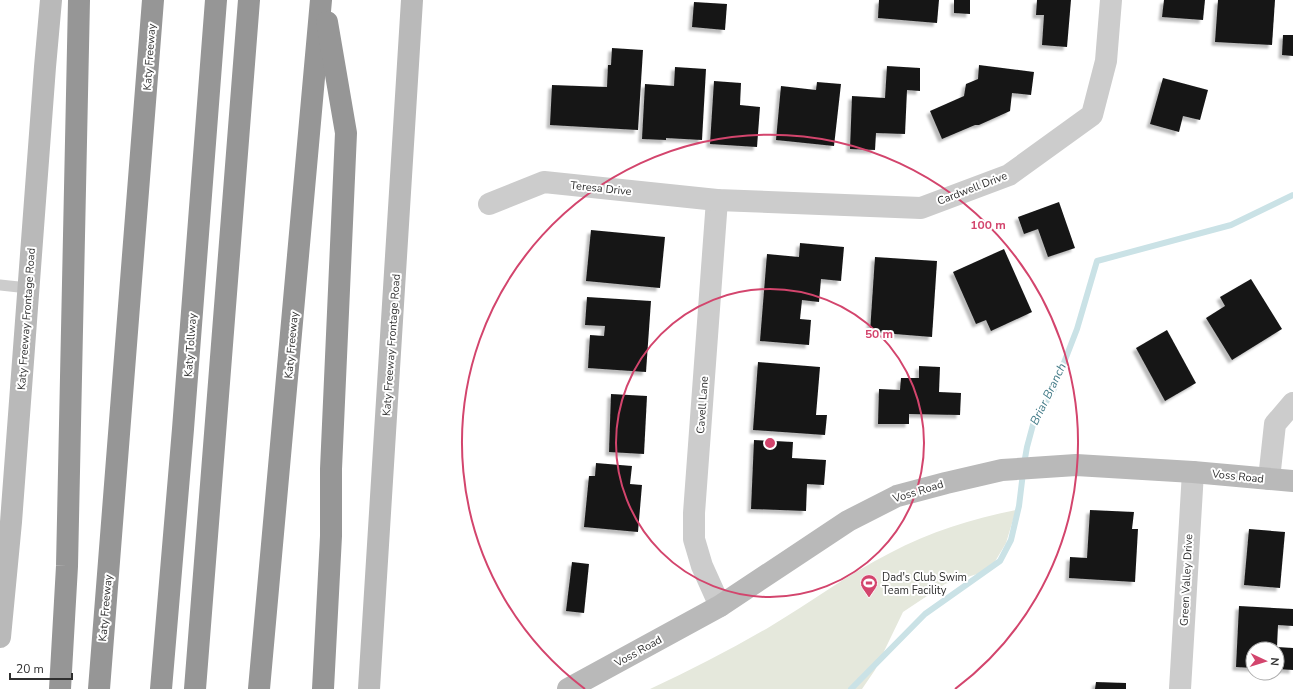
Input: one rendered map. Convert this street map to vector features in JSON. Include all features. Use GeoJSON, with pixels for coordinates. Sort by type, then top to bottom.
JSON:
{"type":"FeatureCollection","features":[{"type":"Feature","properties":{"kind":"highway"},"geometry":{"type":"LineString","coordinates":[[60,689],[67,566],[78,0]]}},
{"type":"Feature","properties":{"kind":"highway","name":"Katy Freeway"},"geometry":{"type":"LineString","coordinates":[[99,689],[153,0]]}},
{"type":"Feature","properties":{"kind":"highway","name":"Katy Tollway"},"geometry":{"type":"LineString","coordinates":[[161,689],[183,437],[216,0]]}},
{"type":"Feature","properties":{"kind":"highway"},"geometry":{"type":"LineString","coordinates":[[195,689],[249,0]]}},
{"type":"Feature","properties":{"kind":"highway"},"geometry":{"type":"LineString","coordinates":[[322,0],[346,133],[331,469],[331,536],[323,689]]}},
{"type":"Feature","properties":{"kind":"highway","name":"Katy Freeway"},"geometry":{"type":"LineString","coordinates":[[259,689],[322,0]]}},
{"type":"Feature","properties":{"kind":"main road","name":"Katy Freeway Frontage Road"},"geometry":{"type":"LineString","coordinates":[[0,637],[6,521],[28,288],[51,0]]}},
{"type":"Feature","properties":{"kind":"main road","name":"Katy Freeway Frontage Road"},"geometry":{"type":"LineString","coordinates":[[370,685],[412,0]]}},
{"type":"Feature","properties":{"kind":"main road","name":"Voss Road"},"geometry":{"type":"LineString","coordinates":[[568,689],[720,606],[848,522],[897,496],[1002,470],[1046,466],[1076,465],[1193,472],[1293,481]]}},
{"type":"Feature","properties":{"kind":"street","name":"Cardwell Drive"},"geometry":{"type":"LineString","coordinates":[[717,200],[921,208],[1009,175],[1092,115],[1106,61],[1111,0]]}},
{"type":"Feature","properties":{"kind":"street","name":"Teresa Drive"},"geometry":{"type":"LineString","coordinates":[[488,204],[544,182],[717,200]]}},
{"type":"Feature","properties":{"kind":"street","name":"Cavell Lane"},"geometry":{"type":"LineString","coordinates":[[717,200],[694,513],[694,538],[702,566],[720,606]]}},
{"type":"Feature","properties":{"kind":"street"},"geometry":{"type":"LineString","coordinates":[[1269,479],[1275,424],[1293,403]]}},
{"type":"Feature","properties":{"kind":"street","name":"Green Valley Drive"},"geometry":{"type":"LineString","coordinates":[[1180,689],[1193,472]]}},
{"type":"Feature","properties":{"kind":"lane"},"geometry":{"type":"LineString","coordinates":[[0,285],[28,288]]}},
{"type":"Feature","properties":{"kind":"shaded area","name":"Dad's Club Swim Team Facility"},"geometry":{"type":"Polygon","coordinates":[[[1016,510],[1006,543],[990,570],[945,584],[903,612],[875,670],[862,689],[650,689],[756,635],[859,570],[905,545],[951,527],[1016,510]]]}},
{"type":"Feature","properties":{"kind":"building"},"geometry":{"type":"Polygon","coordinates":[[[879,0],[939,0],[937,23],[878,18],[879,0]]]}},
{"type":"Feature","properties":{"kind":"building"},"geometry":{"type":"Polygon","coordinates":[[[954,0],[970,0],[970,14],[954,13],[954,0]]]}},
{"type":"Feature","properties":{"kind":"building"},"geometry":{"type":"Polygon","coordinates":[[[1037,0],[1071,0],[1067,47],[1042,45],[1044,15],[1036,15],[1037,0]]]}},
{"type":"Feature","properties":{"kind":"building"},"geometry":{"type":"Polygon","coordinates":[[[1164,0],[1205,0],[1203,20],[1162,17],[1164,0]]]}},
{"type":"Feature","properties":{"kind":"building"},"geometry":{"type":"Polygon","coordinates":[[[1218,0],[1275,0],[1272,45],[1215,42],[1218,0]]]}},
{"type":"Feature","properties":{"kind":"building"},"geometry":{"type":"Polygon","coordinates":[[[694,2],[727,4],[725,30],[692,27],[694,2]]]}},
{"type":"Feature","properties":{"kind":"building"},"geometry":{"type":"Polygon","coordinates":[[[1283,35],[1293,35],[1293,56],[1282,55],[1283,35]]]}},
{"type":"Feature","properties":{"kind":"building"},"geometry":{"type":"Polygon","coordinates":[[[612,48],[643,50],[638,130],[550,125],[552,85],[607,87],[608,65],[611,65],[612,48]]]}},
{"type":"Feature","properties":{"kind":"building"},"geometry":{"type":"Polygon","coordinates":[[[979,65],[1034,72],[1031,95],[1012,93],[1010,111],[942,139],[930,111],[964,96],[966,84],[978,79],[979,65]]]}},
{"type":"Feature","properties":{"kind":"building"},"geometry":{"type":"Polygon","coordinates":[[[887,66],[920,68],[920,91],[907,90],[905,134],[876,133],[875,150],[850,149],[852,96],[885,98],[887,66]]]}},
{"type":"Feature","properties":{"kind":"building"},"geometry":{"type":"Polygon","coordinates":[[[675,67],[706,69],[702,140],[666,138],[666,140],[642,139],[645,84],[674,86],[675,67]]]}},
{"type":"Feature","properties":{"kind":"building"},"geometry":{"type":"Polygon","coordinates":[[[1163,78],[1208,90],[1200,120],[1183,116],[1179,132],[1150,124],[1163,78]]]}},
{"type":"Feature","properties":{"kind":"building"},"geometry":{"type":"Polygon","coordinates":[[[714,81],[741,83],[740,105],[760,107],[757,147],[710,144],[714,81]]]}},
{"type":"Feature","properties":{"kind":"building"},"geometry":{"type":"Polygon","coordinates":[[[817,82],[841,84],[834,146],[776,140],[781,86],[816,90],[817,82]]]}},
{"type":"Feature","properties":{"kind":"building"},"geometry":{"type":"Polygon","coordinates":[[[1059,202],[1075,248],[1048,257],[1038,229],[1024,234],[1018,217],[1059,202]]]}},
{"type":"Feature","properties":{"kind":"building"},"geometry":{"type":"Polygon","coordinates":[[[591,230],[665,237],[660,288],[586,281],[591,230]]]}},
{"type":"Feature","properties":{"kind":"building"},"geometry":{"type":"Polygon","coordinates":[[[800,243],[844,247],[841,281],[821,279],[819,302],[802,300],[800,319],[811,320],[809,345],[760,341],[767,254],[799,257],[800,243]]]}},
{"type":"Feature","properties":{"kind":"building"},"geometry":{"type":"Polygon","coordinates":[[[1004,249],[1032,312],[991,331],[986,320],[976,324],[953,272],[1004,249]]]}},
{"type":"Feature","properties":{"kind":"building"},"geometry":{"type":"Polygon","coordinates":[[[875,257],[937,261],[932,337],[870,332],[875,257]]]}},
{"type":"Feature","properties":{"kind":"building"},"geometry":{"type":"Polygon","coordinates":[[[1251,279],[1282,329],[1232,360],[1206,318],[1225,306],[1220,297],[1251,279]]]}},
{"type":"Feature","properties":{"kind":"building"},"geometry":{"type":"Polygon","coordinates":[[[587,297],[651,301],[646,372],[588,368],[590,335],[604,336],[605,326],[585,325],[587,297]]]}},
{"type":"Feature","properties":{"kind":"building"},"geometry":{"type":"Polygon","coordinates":[[[1167,330],[1196,383],[1165,401],[1136,348],[1167,330]]]}},
{"type":"Feature","properties":{"kind":"building"},"geometry":{"type":"Polygon","coordinates":[[[758,362],[820,367],[816,415],[827,415],[825,435],[753,430],[758,362]]]}},
{"type":"Feature","properties":{"kind":"building"},"geometry":{"type":"Polygon","coordinates":[[[919,366],[940,367],[939,392],[961,393],[960,415],[909,414],[909,424],[878,424],[879,389],[900,390],[901,378],[919,378],[919,366]]]}},
{"type":"Feature","properties":{"kind":"building"},"geometry":{"type":"Polygon","coordinates":[[[611,394],[647,396],[644,454],[609,452],[611,394]]]}},
{"type":"Feature","properties":{"kind":"building"},"geometry":{"type":"Polygon","coordinates":[[[754,440],[793,442],[792,458],[826,460],[824,485],[807,484],[806,511],[751,509],[754,440]]]}},
{"type":"Feature","properties":{"kind":"building"},"geometry":{"type":"Polygon","coordinates":[[[596,463],[632,466],[630,484],[642,485],[638,532],[584,527],[589,476],[595,476],[596,463]]]}},
{"type":"Feature","properties":{"kind":"building"},"geometry":{"type":"Polygon","coordinates":[[[1090,510],[1134,512],[1132,529],[1138,529],[1135,582],[1069,578],[1070,557],[1087,558],[1090,510]]]}},
{"type":"Feature","properties":{"kind":"building"},"geometry":{"type":"Polygon","coordinates":[[[1249,529],[1285,532],[1280,588],[1244,585],[1249,529]]]}},
{"type":"Feature","properties":{"kind":"building"},"geometry":{"type":"Polygon","coordinates":[[[572,562],[589,564],[584,613],[566,611],[572,562]]]}},
{"type":"Feature","properties":{"kind":"building"},"geometry":{"type":"Polygon","coordinates":[[[1239,606],[1293,609],[1293,626],[1278,625],[1277,641],[1245,641],[1245,668],[1236,667],[1239,606]]]}},
{"type":"Feature","properties":{"kind":"building"},"geometry":{"type":"Polygon","coordinates":[[[1285,648],[1293,648],[1293,670],[1285,670],[1285,648]]]}},
{"type":"Feature","properties":{"kind":"building"},"geometry":{"type":"Polygon","coordinates":[[[1096,682],[1126,683],[1126,689],[1095,689],[1096,682]]]}},
{"type":"Feature","properties":{"kind":"waterway","name":"Briar Branch"},"geometry":{"type":"LineString","coordinates":[[1024,464],[1034,421],[1053,391],[1077,329],[1097,261],[1231,225],[1293,195]]}},
{"type":"Feature","properties":{"kind":"waterway","name":"Briar Branch"},"geometry":{"type":"LineString","coordinates":[[851,689],[925,614],[1000,561],[1011,540],[1019,506],[1023,473]]}},
{"type":"Feature","properties":{"kind":"place","name":"Dad's Club Swim Team Facility"},"geometry":{"type":"Point","coordinates":[869,598]}}]}
